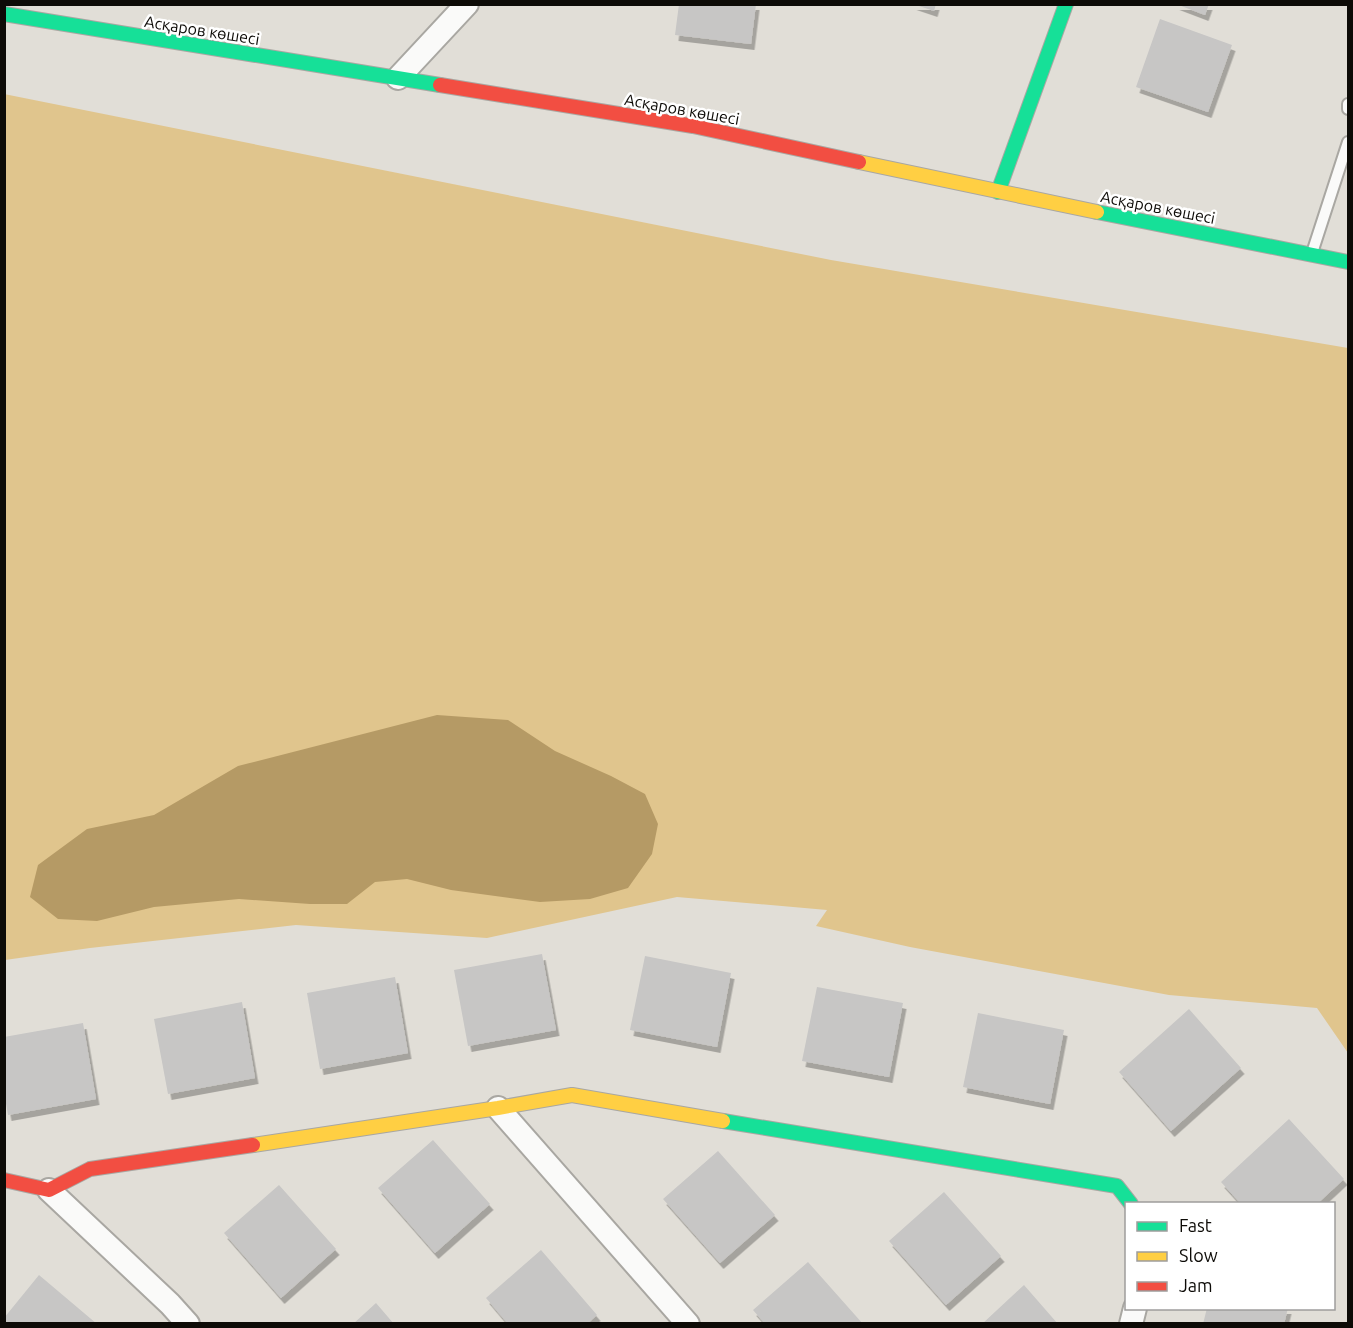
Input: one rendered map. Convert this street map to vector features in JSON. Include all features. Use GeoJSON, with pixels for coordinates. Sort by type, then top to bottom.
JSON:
{"type":"FeatureCollection","features":[{"type":"Feature","properties":{"kind":"street"},"geometry":{"type":"LineString","coordinates":[[398,78],[467,4]]}},
{"type":"Feature","properties":{"kind":"street"},"geometry":{"type":"LineString","coordinates":[[999,192],[1066,4]]}},
{"type":"Feature","properties":{"kind":"street","name":"Асқаров көшесі"},"geometry":{"type":"LineString","coordinates":[[4,14],[693,126],[999,192],[1348,262]]}},
{"type":"Feature","properties":{"kind":"street"},"geometry":{"type":"LineString","coordinates":[[49,1190],[90,1169],[572,1095],[1117,1186],[1130,1202]]}},
{"type":"Feature","properties":{"kind":"street"},"geometry":{"type":"LineString","coordinates":[[498,1108],[688,1323]]}},
{"type":"Feature","properties":{"kind":"street"},"geometry":{"type":"LineString","coordinates":[[4,1180],[49,1190],[188,1323]]}},
{"type":"Feature","properties":{"kind":"lane"},"geometry":{"type":"LineString","coordinates":[[1348,104],[1348,109]]}},
{"type":"Feature","properties":{"kind":"lane"},"geometry":{"type":"LineString","coordinates":[[1312,254],[1348,142]]}},
{"type":"Feature","properties":{"kind":"shaded area"},"geometry":{"type":"Polygon","coordinates":[[[4,94],[831,260],[1348,348],[1348,1053],[1317,1008],[1169,995],[910,947],[816,926],[827,910],[677,897],[487,938],[296,925],[5,960],[4,94]]]}},
{"type":"Feature","properties":{"kind":"shaded area"},"geometry":{"type":"Polygon","coordinates":[[[437,715],[508,720],[555,751],[645,794],[658,824],[652,854],[628,888],[590,899],[540,902],[451,890],[407,879],[375,882],[347,904],[239,899],[154,907],[97,921],[58,919],[30,897],[38,865],[87,829],[154,815],[238,766],[437,715]]]}},
{"type":"Feature","properties":{"kind":"building"},"geometry":{"type":"Polygon","coordinates":[[[679,4],[756,4],[751,44],[675,35],[679,4]]]}},
{"type":"Feature","properties":{"kind":"building"},"geometry":{"type":"Polygon","coordinates":[[[913,4],[936,4],[934,11],[913,4]]]}},
{"type":"Feature","properties":{"kind":"building"},"geometry":{"type":"Polygon","coordinates":[[[1176,4],[1209,4],[1205,15],[1176,4]]]}},
{"type":"Feature","properties":{"kind":"building"},"geometry":{"type":"Polygon","coordinates":[[[1160,19],[1232,45],[1208,112],[1136,87],[1160,19]]]}},
{"type":"Feature","properties":{"kind":"building"},"geometry":{"type":"Polygon","coordinates":[[[542,954],[556,1030],[468,1046],[454,970],[542,954]]]}},
{"type":"Feature","properties":{"kind":"building"},"geometry":{"type":"Polygon","coordinates":[[[645,956],[731,973],[717,1047],[630,1030],[645,956]]]}},
{"type":"Feature","properties":{"kind":"building"},"geometry":{"type":"Polygon","coordinates":[[[395,977],[408,1053],[320,1069],[307,993],[395,977]]]}},
{"type":"Feature","properties":{"kind":"building"},"geometry":{"type":"Polygon","coordinates":[[[817,987],[903,1003],[889,1077],[802,1061],[817,987]]]}},
{"type":"Feature","properties":{"kind":"building"},"geometry":{"type":"Polygon","coordinates":[[[242,1002],[255,1078],[168,1094],[154,1019],[242,1002]]]}},
{"type":"Feature","properties":{"kind":"building"},"geometry":{"type":"Polygon","coordinates":[[[1189,1009],[1241,1068],[1171,1131],[1119,1072],[1189,1009]]]}},
{"type":"Feature","properties":{"kind":"building"},"geometry":{"type":"Polygon","coordinates":[[[978,1013],[1064,1030],[1050,1104],[963,1087],[978,1013]]]}},
{"type":"Feature","properties":{"kind":"building"},"geometry":{"type":"Polygon","coordinates":[[[83,1023],[96,1099],[8,1115],[4,1092],[4,1037],[83,1023]]]}},
{"type":"Feature","properties":{"kind":"building"},"geometry":{"type":"Polygon","coordinates":[[[1289,1119],[1344,1179],[1319,1202],[1239,1202],[1221,1182],[1289,1119]]]}},
{"type":"Feature","properties":{"kind":"building"},"geometry":{"type":"Polygon","coordinates":[[[433,1140],[490,1204],[435,1253],[378,1188],[433,1140]]]}},
{"type":"Feature","properties":{"kind":"building"},"geometry":{"type":"Polygon","coordinates":[[[718,1151],[775,1215],[720,1263],[663,1199],[718,1151]]]}},
{"type":"Feature","properties":{"kind":"building"},"geometry":{"type":"Polygon","coordinates":[[[279,1185],[336,1249],[281,1298],[224,1233],[279,1185]]]}},
{"type":"Feature","properties":{"kind":"building"},"geometry":{"type":"Polygon","coordinates":[[[944,1192],[1001,1256],[946,1305],[889,1241],[944,1192]]]}},
{"type":"Feature","properties":{"kind":"building"},"geometry":{"type":"Polygon","coordinates":[[[541,1250],[597,1315],[587,1324],[508,1324],[486,1298],[541,1250]]]}},
{"type":"Feature","properties":{"kind":"building"},"geometry":{"type":"Polygon","coordinates":[[[808,1262],[863,1324],[765,1324],[753,1310],[808,1262]]]}},
{"type":"Feature","properties":{"kind":"building"},"geometry":{"type":"Polygon","coordinates":[[[39,1275],[97,1324],[4,1324],[4,1318],[39,1275]]]}},
{"type":"Feature","properties":{"kind":"building"},"geometry":{"type":"Polygon","coordinates":[[[1024,1285],[1058,1324],[982,1324],[1024,1285]]]}},
{"type":"Feature","properties":{"kind":"building"},"geometry":{"type":"Polygon","coordinates":[[[376,1303],[394,1324],[353,1324],[376,1303]]]}},
{"type":"Feature","properties":{"kind":"building"},"geometry":{"type":"Polygon","coordinates":[[[1206,1310],[1288,1310],[1284,1324],[1203,1324],[1206,1310]]]}},
{"type":"Feature","properties":{"kind":"traffic: fast"},"geometry":{"type":"LineString","coordinates":[[998,192],[1066,4]]}},
{"type":"Feature","properties":{"kind":"traffic: fast"},"geometry":{"type":"LineString","coordinates":[[4,14],[440,85]]}},
{"type":"Feature","properties":{"kind":"traffic: fast"},"geometry":{"type":"LineString","coordinates":[[1097,212],[1348,262]]}},
{"type":"Feature","properties":{"kind":"traffic: fast"},"geometry":{"type":"LineString","coordinates":[[723,1121],[1117,1186],[1129,1202]]}},
{"type":"Feature","properties":{"kind":"traffic: slow"},"geometry":{"type":"LineString","coordinates":[[859,162],[1097,212]]}},
{"type":"Feature","properties":{"kind":"traffic: slow"},"geometry":{"type":"LineString","coordinates":[[253,1145],[572,1095],[723,1121]]}},
{"type":"Feature","properties":{"kind":"traffic: jam"},"geometry":{"type":"LineString","coordinates":[[440,85],[693,126],[859,162]]}},
{"type":"Feature","properties":{"kind":"traffic: jam"},"geometry":{"type":"LineString","coordinates":[[4,1180],[49,1190],[90,1169],[253,1145]]}}]}
